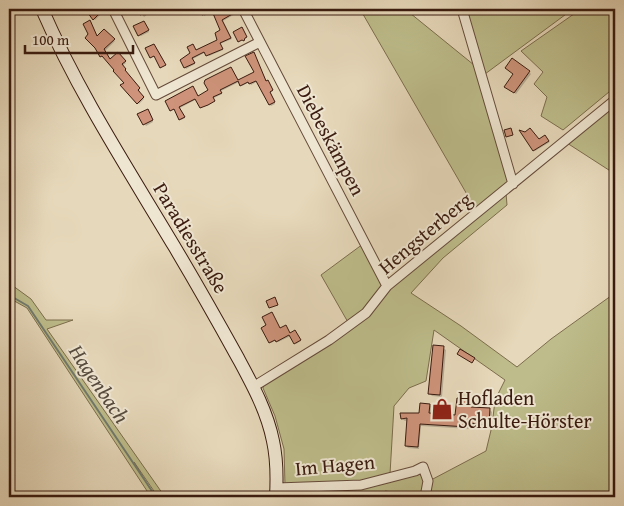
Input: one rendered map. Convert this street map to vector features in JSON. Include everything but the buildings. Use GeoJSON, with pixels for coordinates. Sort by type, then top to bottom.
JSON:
{"type":"FeatureCollection","features":[{"type":"Feature","properties":{"kind":"main road","name":"Paradiesstraße"},"geometry":{"type":"LineString","coordinates":[[42,9],[58,46],[98,118],[216,318],[253,387],[267,419],[273,440],[277,493]]}},
{"type":"Feature","properties":{"kind":"street"},"geometry":{"type":"LineString","coordinates":[[113,9],[156,95],[260,42]]}},
{"type":"Feature","properties":{"kind":"street","name":"Diebeskämpen"},"geometry":{"type":"LineString","coordinates":[[244,9],[387,286]]}},
{"type":"Feature","properties":{"kind":"street"},"geometry":{"type":"LineString","coordinates":[[462,9],[513,184]]}},
{"type":"Feature","properties":{"kind":"street","name":"Hengsterberg"},"geometry":{"type":"LineString","coordinates":[[253,387],[329,340],[366,313],[387,286],[615,100]]}},
{"type":"Feature","properties":{"kind":"street","name":"Im Hagen"},"geometry":{"type":"LineString","coordinates":[[277,493],[361,485],[415,471],[423,467],[428,481],[425,497]]}},
{"type":"Feature","properties":{"kind":"shaded area"},"geometry":{"type":"Polygon","coordinates":[[[360,9],[405,9],[474,65],[509,183],[476,210],[360,9]]]}},
{"type":"Feature","properties":{"kind":"shaded area"},"geometry":{"type":"Polygon","coordinates":[[[465,9],[573,9],[485,74],[465,9]]]}},
{"type":"Feature","properties":{"kind":"shaded area"},"geometry":{"type":"Polygon","coordinates":[[[581,9],[615,9],[615,87],[563,130],[541,116],[547,97],[534,84],[543,72],[521,51],[581,9]]]}},
{"type":"Feature","properties":{"kind":"shaded area"},"geometry":{"type":"Polygon","coordinates":[[[615,103],[615,174],[567,143],[615,103]]]}},
{"type":"Feature","properties":{"kind":"shaded area"},"geometry":{"type":"Polygon","coordinates":[[[506,193],[507,205],[443,258],[411,293],[461,326],[517,367],[551,339],[615,293],[615,497],[428,497],[431,480],[486,451],[492,426],[495,400],[505,380],[434,330],[426,381],[409,388],[394,406],[390,474],[362,482],[285,485],[284,449],[275,416],[263,388],[264,384],[330,342],[391,287],[506,193]]]}},
{"type":"Feature","properties":{"kind":"shaded area"},"geometry":{"type":"Polygon","coordinates":[[[363,244],[386,286],[366,312],[349,324],[321,275],[363,244]]]}},
{"type":"Feature","properties":{"kind":"shaded area"},"geometry":{"type":"Polygon","coordinates":[[[9,283],[31,299],[46,320],[73,320],[47,329],[165,497],[158,497],[134,462],[155,497],[151,497],[27,308],[9,298],[9,283]]]}},
{"type":"Feature","properties":{"kind":"shaded area"},"geometry":{"type":"Polygon","coordinates":[[[419,474],[424,481],[422,496],[385,491],[384,497],[335,497],[336,488],[379,485],[419,474]]]}},
{"type":"Feature","properties":{"kind":"waterway","name":"Hagenbach"},"geometry":{"type":"LineString","coordinates":[[9,295],[28,306],[156,497]]}},
{"type":"Feature","properties":{"kind":"place","name":"Hofladen Schulte-Hörster"},"geometry":{"type":"Point","coordinates":[442,409]}}]}
